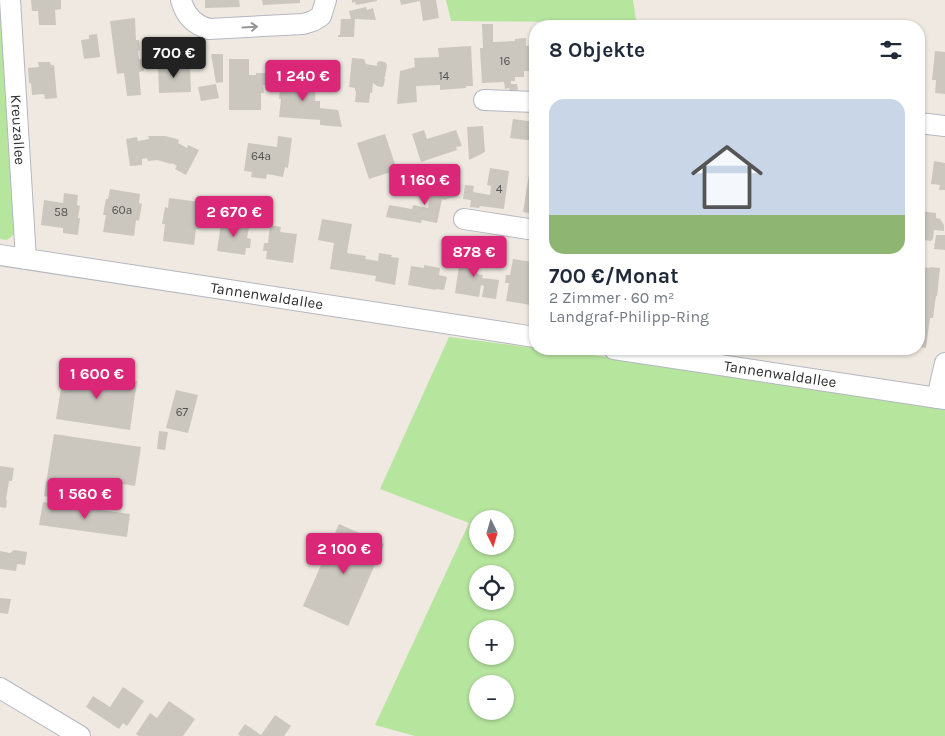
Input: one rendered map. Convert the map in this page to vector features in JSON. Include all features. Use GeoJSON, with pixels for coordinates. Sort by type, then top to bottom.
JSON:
{"type":"FeatureCollection","features":[{"type":"Feature","properties":{"kind":"street","name":"Kreuzallee"},"geometry":{"type":"LineString","coordinates":[[10,0],[26,259]]}},
{"type":"Feature","properties":{"kind":"street"},"geometry":{"type":"LineString","coordinates":[[181,0],[190,19],[198,25],[209,29],[303,24],[321,16],[326,0]]}},
{"type":"Feature","properties":{"kind":"street"},"geometry":{"type":"LineString","coordinates":[[484,100],[529,102]]}},
{"type":"Feature","properties":{"kind":"street"},"geometry":{"type":"LineString","coordinates":[[925,123],[945,126]]}},
{"type":"Feature","properties":{"kind":"street"},"geometry":{"type":"LineString","coordinates":[[464,219],[529,229]]}},
{"type":"Feature","properties":{"kind":"street","name":"Tannenwaldallee"},"geometry":{"type":"LineString","coordinates":[[0,255],[529,336]]}},
{"type":"Feature","properties":{"kind":"street","name":"Tannenwaldallee"},"geometry":{"type":"LineString","coordinates":[[653,355],[941,399]]}},
{"type":"Feature","properties":{"kind":"street"},"geometry":{"type":"LineString","coordinates":[[941,399],[945,363]]}},
{"type":"Feature","properties":{"kind":"street"},"geometry":{"type":"LineString","coordinates":[[0,688],[80,736]]}},
{"type":"Feature","properties":{"kind":"green space"},"geometry":{"type":"Polygon","coordinates":[[[0,0],[16,233],[7,240],[0,239],[0,0]]]}},
{"type":"Feature","properties":{"kind":"green space"},"geometry":{"type":"Polygon","coordinates":[[[446,0],[633,0],[636,20],[529,20],[529,22],[451,21],[446,0]]]}},
{"type":"Feature","properties":{"kind":"green space"},"geometry":{"type":"Polygon","coordinates":[[[449,337],[529,347],[529,355],[591,355],[945,400],[945,736],[415,736],[375,725],[469,523],[380,489],[449,337]]]}},
{"type":"Feature","properties":{"kind":"building"},"geometry":{"type":"Polygon","coordinates":[[[31,0],[61,0],[61,9],[55,10],[56,25],[39,25],[38,11],[32,11],[31,0]]]}},
{"type":"Feature","properties":{"kind":"building"},"geometry":{"type":"Polygon","coordinates":[[[205,0],[239,0],[240,7],[205,8],[205,0]]]}},
{"type":"Feature","properties":{"kind":"building"},"geometry":{"type":"Polygon","coordinates":[[[262,0],[300,0],[300,3],[263,5],[262,0]]]}},
{"type":"Feature","properties":{"kind":"building"},"geometry":{"type":"Polygon","coordinates":[[[352,0],[377,1],[356,5],[355,2],[352,3],[352,0]]]}},
{"type":"Feature","properties":{"kind":"building"},"geometry":{"type":"Polygon","coordinates":[[[400,0],[436,0],[439,18],[423,21],[420,1],[401,5],[400,0]]]}},
{"type":"Feature","properties":{"kind":"building"},"geometry":{"type":"Polygon","coordinates":[[[366,7],[367,10],[373,8],[376,20],[355,19],[354,37],[338,37],[340,35],[341,19],[351,19],[349,11],[366,7]]]}},
{"type":"Feature","properties":{"kind":"building"},"geometry":{"type":"Polygon","coordinates":[[[135,18],[136,40],[139,40],[140,50],[138,51],[139,59],[143,59],[144,71],[139,72],[141,95],[127,96],[124,73],[117,74],[110,21],[135,18]]]}},
{"type":"Feature","properties":{"kind":"building"},"geometry":{"type":"Polygon","coordinates":[[[482,24],[493,24],[493,42],[515,41],[515,39],[526,38],[526,46],[529,46],[529,71],[524,71],[524,77],[515,77],[515,81],[511,81],[511,84],[517,84],[518,90],[510,93],[509,88],[505,89],[504,82],[482,83],[480,48],[483,48],[482,24]]]}},
{"type":"Feature","properties":{"kind":"building"},"geometry":{"type":"Polygon","coordinates":[[[97,34],[100,57],[84,59],[81,40],[89,39],[89,35],[97,34]]]}},
{"type":"Feature","properties":{"kind":"building"},"geometry":{"type":"Polygon","coordinates":[[[471,46],[473,86],[440,90],[440,85],[416,86],[417,102],[397,104],[400,71],[415,67],[414,58],[439,57],[438,48],[471,46]]]}},
{"type":"Feature","properties":{"kind":"building"},"geometry":{"type":"Polygon","coordinates":[[[935,51],[945,52],[945,94],[935,93],[936,80],[932,80],[935,51]]]}},
{"type":"Feature","properties":{"kind":"building"},"geometry":{"type":"Polygon","coordinates":[[[211,54],[223,54],[223,82],[216,83],[211,54]]]}},
{"type":"Feature","properties":{"kind":"building"},"geometry":{"type":"Polygon","coordinates":[[[352,58],[364,59],[366,64],[377,66],[379,61],[385,62],[387,65],[384,85],[382,87],[373,83],[369,103],[355,102],[355,88],[349,87],[352,58]]]}},
{"type":"Feature","properties":{"kind":"building"},"geometry":{"type":"Polygon","coordinates":[[[229,59],[249,59],[249,75],[266,73],[266,85],[263,85],[264,93],[261,93],[261,110],[229,110],[229,59]]]}},
{"type":"Feature","properties":{"kind":"building"},"geometry":{"type":"Polygon","coordinates":[[[38,62],[50,62],[51,65],[54,65],[57,98],[45,99],[44,94],[32,95],[28,68],[39,67],[38,62]]]}},
{"type":"Feature","properties":{"kind":"building"},"geometry":{"type":"Polygon","coordinates":[[[158,62],[170,62],[170,68],[179,67],[179,65],[190,65],[191,92],[159,93],[158,62]]]}},
{"type":"Feature","properties":{"kind":"building"},"geometry":{"type":"Polygon","coordinates":[[[282,67],[295,68],[293,84],[316,84],[315,101],[320,101],[320,108],[338,110],[342,127],[320,125],[320,120],[279,117],[282,67]]]}},
{"type":"Feature","properties":{"kind":"building"},"geometry":{"type":"Polygon","coordinates":[[[216,84],[219,98],[201,101],[198,87],[216,84]]]}},
{"type":"Feature","properties":{"kind":"building"},"geometry":{"type":"Polygon","coordinates":[[[513,119],[529,121],[529,140],[510,138],[513,119]]]}},
{"type":"Feature","properties":{"kind":"building"},"geometry":{"type":"Polygon","coordinates":[[[483,126],[485,152],[469,160],[467,127],[483,126]]]}},
{"type":"Feature","properties":{"kind":"building"},"geometry":{"type":"Polygon","coordinates":[[[424,130],[427,139],[456,130],[462,146],[456,147],[457,150],[421,162],[412,134],[424,130]]]}},
{"type":"Feature","properties":{"kind":"building"},"geometry":{"type":"Polygon","coordinates":[[[385,134],[397,170],[369,179],[357,143],[385,134]]]}},
{"type":"Feature","properties":{"kind":"building"},"geometry":{"type":"Polygon","coordinates":[[[148,136],[165,136],[177,139],[179,140],[178,143],[187,148],[188,145],[199,150],[186,175],[175,169],[177,166],[172,163],[157,160],[148,161],[147,158],[142,159],[142,165],[130,166],[126,139],[137,137],[138,141],[149,139],[148,136]]]}},
{"type":"Feature","properties":{"kind":"building"},"geometry":{"type":"Polygon","coordinates":[[[278,136],[292,138],[288,168],[285,167],[283,177],[267,174],[266,179],[251,177],[252,172],[244,171],[248,143],[277,147],[278,136]]]}},
{"type":"Feature","properties":{"kind":"building"},"geometry":{"type":"Polygon","coordinates":[[[934,161],[945,163],[945,190],[939,190],[940,185],[931,184],[934,161]]]}},
{"type":"Feature","properties":{"kind":"building"},"geometry":{"type":"Polygon","coordinates":[[[490,168],[509,171],[504,209],[480,206],[479,208],[470,207],[471,200],[463,199],[465,185],[474,186],[473,192],[490,195],[491,186],[487,185],[490,168]]]}},
{"type":"Feature","properties":{"kind":"building"},"geometry":{"type":"Polygon","coordinates":[[[529,174],[529,213],[523,212],[529,174]]]}},
{"type":"Feature","properties":{"kind":"building"},"geometry":{"type":"Polygon","coordinates":[[[450,182],[458,196],[442,199],[437,223],[422,220],[421,223],[386,217],[389,205],[412,209],[413,205],[428,208],[432,188],[436,185],[450,182]]]}},
{"type":"Feature","properties":{"kind":"building"},"geometry":{"type":"Polygon","coordinates":[[[110,189],[140,194],[139,203],[142,204],[139,221],[136,220],[134,236],[103,232],[106,215],[103,215],[110,189]]]}},
{"type":"Feature","properties":{"kind":"building"},"geometry":{"type":"Polygon","coordinates":[[[64,193],[78,195],[77,205],[80,206],[78,218],[80,218],[78,235],[63,233],[63,228],[41,225],[44,200],[63,203],[64,193]]]}},
{"type":"Feature","properties":{"kind":"building"},"geometry":{"type":"Polygon","coordinates":[[[169,198],[200,202],[199,229],[196,229],[194,245],[163,241],[165,224],[162,224],[165,207],[168,208],[169,198]]]}},
{"type":"Feature","properties":{"kind":"building"},"geometry":{"type":"Polygon","coordinates":[[[925,212],[936,213],[936,218],[940,219],[944,225],[944,231],[934,230],[931,241],[925,240],[925,212]]]}},
{"type":"Feature","properties":{"kind":"building"},"geometry":{"type":"Polygon","coordinates":[[[322,219],[352,224],[347,253],[366,256],[365,259],[378,261],[379,253],[399,258],[395,285],[375,281],[376,276],[330,269],[334,243],[318,240],[322,219]]]}},
{"type":"Feature","properties":{"kind":"building"},"geometry":{"type":"Polygon","coordinates":[[[240,221],[250,222],[247,238],[251,239],[250,248],[246,248],[245,255],[217,251],[221,223],[239,226],[240,221]]]}},
{"type":"Feature","properties":{"kind":"building"},"geometry":{"type":"Polygon","coordinates":[[[270,225],[281,227],[280,232],[297,234],[293,263],[266,259],[267,251],[263,251],[264,243],[268,243],[270,225]]]}},
{"type":"Feature","properties":{"kind":"building"},"geometry":{"type":"Polygon","coordinates":[[[936,235],[945,235],[945,250],[934,249],[936,235]]]}},
{"type":"Feature","properties":{"kind":"building"},"geometry":{"type":"Polygon","coordinates":[[[461,252],[480,254],[477,274],[483,275],[482,278],[499,280],[496,299],[482,297],[484,286],[481,285],[479,297],[455,293],[461,252]]]}},
{"type":"Feature","properties":{"kind":"building"},"geometry":{"type":"Polygon","coordinates":[[[513,259],[529,262],[529,305],[506,301],[509,283],[505,283],[506,275],[510,275],[513,259]]]}},
{"type":"Feature","properties":{"kind":"building"},"geometry":{"type":"Polygon","coordinates":[[[424,265],[440,268],[439,275],[447,277],[444,290],[408,285],[411,266],[424,268],[424,265]]]}},
{"type":"Feature","properties":{"kind":"building"},"geometry":{"type":"Polygon","coordinates":[[[925,267],[940,268],[937,296],[933,318],[930,318],[926,348],[925,267]]]}},
{"type":"Feature","properties":{"kind":"building"},"geometry":{"type":"Polygon","coordinates":[[[64,370],[137,381],[130,430],[56,419],[64,370]]]}},
{"type":"Feature","properties":{"kind":"building"},"geometry":{"type":"Polygon","coordinates":[[[176,390],[198,395],[188,433],[166,428],[176,390]]]}},
{"type":"Feature","properties":{"kind":"building"},"geometry":{"type":"Polygon","coordinates":[[[159,431],[168,432],[165,450],[157,449],[159,431]]]}},
{"type":"Feature","properties":{"kind":"building"},"geometry":{"type":"Polygon","coordinates":[[[54,434],[141,447],[135,486],[111,482],[108,505],[44,496],[54,434]]]}},
{"type":"Feature","properties":{"kind":"building"},"geometry":{"type":"Polygon","coordinates":[[[0,466],[14,468],[12,481],[9,481],[6,508],[0,507],[0,466]]]}},
{"type":"Feature","properties":{"kind":"building"},"geometry":{"type":"Polygon","coordinates":[[[43,502],[130,514],[127,537],[39,525],[43,502]]]}},
{"type":"Feature","properties":{"kind":"building"},"geometry":{"type":"Polygon","coordinates":[[[339,524],[384,544],[348,626],[303,606],[339,524]]]}},
{"type":"Feature","properties":{"kind":"building"},"geometry":{"type":"Polygon","coordinates":[[[14,550],[27,552],[25,565],[17,564],[16,571],[0,569],[0,551],[10,553],[14,550]]]}},
{"type":"Feature","properties":{"kind":"building"},"geometry":{"type":"Polygon","coordinates":[[[0,598],[11,599],[8,614],[0,613],[0,598]]]}},
{"type":"Feature","properties":{"kind":"building"},"geometry":{"type":"Polygon","coordinates":[[[123,687],[144,701],[127,726],[123,723],[119,729],[86,707],[93,696],[110,707],[123,687]]]}},
{"type":"Feature","properties":{"kind":"building"},"geometry":{"type":"Polygon","coordinates":[[[169,701],[195,719],[183,736],[139,736],[136,734],[150,713],[157,718],[169,701]]]}},
{"type":"Feature","properties":{"kind":"building"},"geometry":{"type":"Polygon","coordinates":[[[275,715],[291,726],[284,736],[240,736],[238,734],[245,724],[261,735],[275,715]]]}}]}
